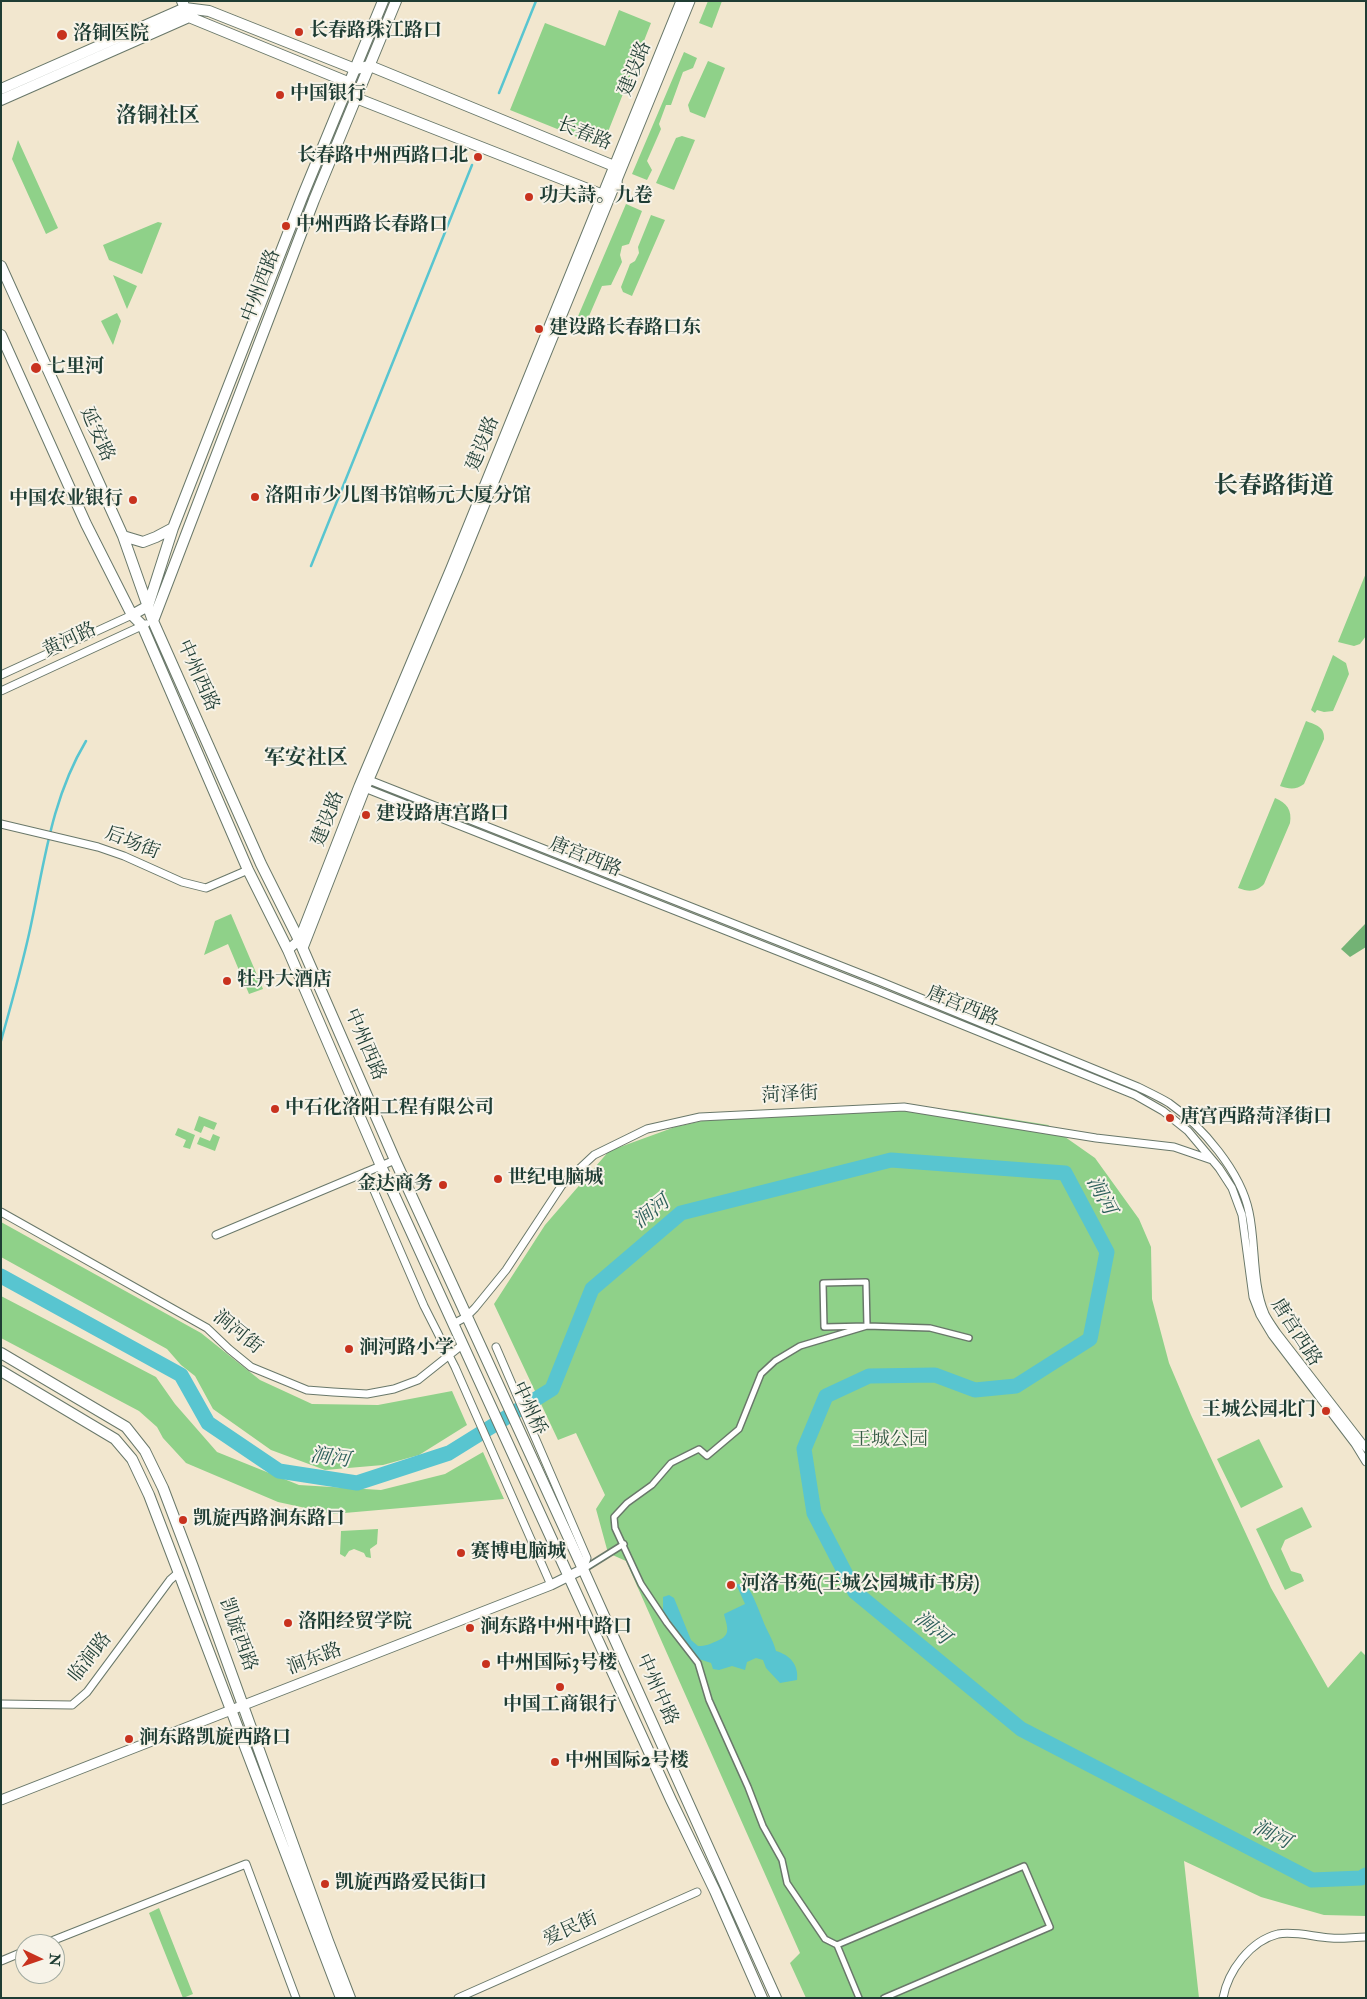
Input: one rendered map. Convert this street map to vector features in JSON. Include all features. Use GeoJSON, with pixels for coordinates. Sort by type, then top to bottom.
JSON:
{"type":"FeatureCollection","features":[{"type":"Feature","properties":{"kind":"main road","name":"中州西路"},"geometry":{"type":"LineString","coordinates":[[148,606],[174,528],[303,195],[383,1]]}},
{"type":"Feature","properties":{"kind":"main road","name":"中州西路"},"geometry":{"type":"LineString","coordinates":[[396,1],[314,200],[153,621],[261,864],[301,944],[395,1160],[483,1352]]}},
{"type":"Feature","properties":{"kind":"main road"},"geometry":{"type":"LineString","coordinates":[[185,9],[350,83],[356,98],[603,196],[617,185]]}},
{"type":"Feature","properties":{"kind":"main road"},"geometry":{"type":"LineString","coordinates":[[1,100],[185,9]]}},
{"type":"Feature","properties":{"kind":"main road"},"geometry":{"type":"LineString","coordinates":[[1,89],[185,9],[209,11],[354,69],[370,66]]}},
{"type":"Feature","properties":{"kind":"main road","name":"长春路"},"geometry":{"type":"LineString","coordinates":[[370,66],[614,166],[617,185]]}},
{"type":"Feature","properties":{"kind":"main road","name":"延安路"},"geometry":{"type":"LineString","coordinates":[[1,266],[123,536],[153,621]]}},
{"type":"Feature","properties":{"kind":"main road"},"geometry":{"type":"LineString","coordinates":[[1,335],[86,524],[132,615],[142,625]]}},
{"type":"Feature","properties":{"kind":"main road"},"geometry":{"type":"LineString","coordinates":[[123,536],[143,542],[156,538],[174,528]]}},
{"type":"Feature","properties":{"kind":"main road"},"geometry":{"type":"LineString","coordinates":[[132,615],[148,606]]}},
{"type":"Feature","properties":{"kind":"main road","name":"中州西路"},"geometry":{"type":"LineString","coordinates":[[142,625],[248,870],[288,950],[381,1166],[469,1358]]}},
{"type":"Feature","properties":{"kind":"main road","name":"中州桥"},"geometry":{"type":"LineString","coordinates":[[483,1352],[546,1477]]}},
{"type":"Feature","properties":{"kind":"main road","name":"凯旋西路"},"geometry":{"type":"LineString","coordinates":[[1,1353],[126,1427],[145,1451],[163,1488],[350,1998]]}},
{"type":"Feature","properties":{"kind":"main road","name":"中州桥"},"geometry":{"type":"LineString","coordinates":[[469,1358],[527,1486]]}},
{"type":"Feature","properties":{"kind":"main road","name":"凯旋西路"},"geometry":{"type":"LineString","coordinates":[[1,1371],[116,1439],[132,1459],[149,1495],[341,1998]]}},
{"type":"Feature","properties":{"kind":"main road","name":"中州中路"},"geometry":{"type":"LineString","coordinates":[[546,1477],[582,1567],[776,1998]]}},
{"type":"Feature","properties":{"kind":"main road","name":"中州中路"},"geometry":{"type":"LineString","coordinates":[[527,1486],[671,1800],[715,1891],[762,1998]]}},
{"type":"Feature","properties":{"kind":"street","name":"建设路"},"geometry":{"type":"LineString","coordinates":[[288,950],[301,944],[364,783],[681,1]]}},
{"type":"Feature","properties":{"kind":"street","name":"建设路"},"geometry":{"type":"LineString","coordinates":[[364,783],[458,570],[617,185],[690,1]]}},
{"type":"Feature","properties":{"kind":"street","name":"黄河路"},"geometry":{"type":"LineString","coordinates":[[1,675],[132,615]]}},
{"type":"Feature","properties":{"kind":"street","name":"黄河路"},"geometry":{"type":"LineString","coordinates":[[1,691],[153,621]]}},
{"type":"Feature","properties":{"kind":"street","name":"唐宫西路"},"geometry":{"type":"LineString","coordinates":[[364,783],[1135,1095],[1163,1111],[1188,1131],[1232,1188],[1242,1215],[1253,1296],[1260,1315],[1272,1335],[1355,1444],[1366,1462]]}},
{"type":"Feature","properties":{"kind":"street","name":"唐宫西路"},"geometry":{"type":"LineString","coordinates":[[364,783],[879,981],[1138,1087],[1168,1103],[1194,1125],[1213,1146],[1241,1184],[1249,1211],[1260,1297],[1265,1314],[1277,1333],[1366,1448]]}},
{"type":"Feature","properties":{"kind":"street","name":"后场街"},"geometry":{"type":"LineString","coordinates":[[1,824],[58,836],[124,856],[182,882],[206,888],[248,870]]}},
{"type":"Feature","properties":{"kind":"street","name":"菏泽街"},"geometry":{"type":"LineString","coordinates":[[453,1324],[466,1317],[506,1270],[562,1186],[594,1155],[647,1129],[700,1117],[904,1107],[1096,1138],[1174,1147],[1212,1160]]}},
{"type":"Feature","properties":{"kind":"street"},"geometry":{"type":"LineString","coordinates":[[216,1235],[395,1160]]}},
{"type":"Feature","properties":{"kind":"street"},"geometry":{"type":"LineString","coordinates":[[366,1172],[424,1306],[455,1367],[512,1492],[550,1582]]}},
{"type":"Feature","properties":{"kind":"street","name":"涧河街"},"geometry":{"type":"LineString","coordinates":[[1,1212],[207,1328],[229,1350],[251,1367],[307,1390],[367,1394],[394,1389],[418,1380],[462,1345]]}},
{"type":"Feature","properties":{"kind":"street"},"geometry":{"type":"LineString","coordinates":[[867,1326],[866,1282],[823,1283],[824,1327],[930,1328],[969,1338]]}},
{"type":"Feature","properties":{"kind":"street"},"geometry":{"type":"LineString","coordinates":[[860,1998],[837,1945],[825,1939],[787,1883],[782,1860],[763,1826],[748,1787],[709,1700],[698,1662],[667,1623],[641,1584],[615,1528],[614,1518],[627,1503],[652,1485],[671,1464],[699,1449],[707,1456],[739,1429],[761,1374],[775,1361],[800,1346],[867,1326]]}},
{"type":"Feature","properties":{"kind":"street"},"geometry":{"type":"LineString","coordinates":[[496,1347],[546,1477]]}},
{"type":"Feature","properties":{"kind":"street"},"geometry":{"type":"LineString","coordinates":[[582,1567],[624,1544]]}},
{"type":"Feature","properties":{"kind":"street","name":"涧东路"},"geometry":{"type":"LineString","coordinates":[[1,1795],[243,1703],[568,1575],[582,1567]]}},
{"type":"Feature","properties":{"kind":"street","name":"临涧路"},"geometry":{"type":"LineString","coordinates":[[1,1704],[72,1706],[87,1692],[170,1580],[178,1573]]}},
{"type":"Feature","properties":{"kind":"street","name":"涧东路"},"geometry":{"type":"LineString","coordinates":[[1,1800],[230,1708]]}},
{"type":"Feature","properties":{"kind":"street"},"geometry":{"type":"LineString","coordinates":[[65,1936],[246,1864],[296,1998]]}},
{"type":"Feature","properties":{"kind":"street"},"geometry":{"type":"LineString","coordinates":[[837,1945],[1024,1866],[1050,1928],[884,1998]]}},
{"type":"Feature","properties":{"kind":"street","name":"爱民街"},"geometry":{"type":"LineString","coordinates":[[458,1998],[696,1892]]}},
{"type":"Feature","properties":{"kind":"street"},"geometry":{"type":"LineString","coordinates":[[1223,1998],[1226,1986],[1240,1960],[1263,1940],[1278,1934],[1294,1933],[1333,1938],[1366,1937]]}},
{"type":"Feature","properties":{"kind":"street"},"geometry":{"type":"LineString","coordinates":[[1,1961],[15,1956]]}},
{"type":"Feature","properties":{"kind":"green space"},"geometry":{"type":"Polygon","coordinates":[[[708,1],[722,1],[712,28],[699,23],[708,1]]]}},
{"type":"Feature","properties":{"kind":"green space"},"geometry":{"type":"Polygon","coordinates":[[[619,10],[651,23],[602,147],[510,110],[545,23],[605,46],[619,10]]]}},
{"type":"Feature","properties":{"kind":"green space"},"geometry":{"type":"Polygon","coordinates":[[[684,52],[697,58],[693,68],[683,72],[671,105],[666,105],[659,124],[661,129],[647,161],[652,170],[647,180],[632,174],[684,52]]]}},
{"type":"Feature","properties":{"kind":"green space"},"geometry":{"type":"Polygon","coordinates":[[[708,61],[725,68],[705,118],[690,112],[688,105],[708,61]]]}},
{"type":"Feature","properties":{"kind":"green space"},"geometry":{"type":"Polygon","coordinates":[[[682,136],[695,140],[674,190],[656,183],[676,138],[682,136]]]}},
{"type":"Feature","properties":{"kind":"green space"},"geometry":{"type":"Polygon","coordinates":[[[18,140],[58,228],[46,234],[12,159],[18,140]]]}},
{"type":"Feature","properties":{"kind":"green space"},"geometry":{"type":"Polygon","coordinates":[[[626,204],[642,211],[629,244],[622,246],[620,255],[622,262],[611,285],[602,286],[586,323],[576,321],[626,204]]]}},
{"type":"Feature","properties":{"kind":"green space"},"geometry":{"type":"Polygon","coordinates":[[[651,215],[665,220],[632,296],[623,292],[621,287],[630,264],[635,261],[639,253],[638,247],[651,215]]]}},
{"type":"Feature","properties":{"kind":"green space"},"geometry":{"type":"Polygon","coordinates":[[[158,222],[162,223],[142,274],[109,260],[103,245],[158,222]]]}},
{"type":"Feature","properties":{"kind":"green space"},"geometry":{"type":"Polygon","coordinates":[[[113,275],[137,286],[127,309],[113,275]]]}},
{"type":"Feature","properties":{"kind":"green space"},"geometry":{"type":"Polygon","coordinates":[[[117,313],[121,321],[113,345],[101,321],[117,313]]]}},
{"type":"Feature","properties":{"kind":"green space"},"geometry":{"type":"Polygon","coordinates":[[[1366,573],[1366,636],[1360,644],[1354,646],[1338,642],[1366,573]]]}},
{"type":"Feature","properties":{"kind":"green space"},"geometry":{"type":"Polygon","coordinates":[[[1333,655],[1346,663],[1349,674],[1333,711],[1324,712],[1317,710],[1315,713],[1311,710],[1333,655]]]}},
{"type":"Feature","properties":{"kind":"green space"},"geometry":{"type":"Polygon","coordinates":[[[1306,721],[1321,729],[1324,739],[1304,784],[1292,788],[1280,786],[1306,721]]]}},
{"type":"Feature","properties":{"kind":"green space"},"geometry":{"type":"Polygon","coordinates":[[[1275,798],[1283,802],[1288,808],[1290,823],[1264,884],[1258,889],[1252,890],[1238,888],[1275,798]]]}},
{"type":"Feature","properties":{"kind":"green space"},"geometry":{"type":"Polygon","coordinates":[[[231,914],[263,989],[249,994],[228,944],[204,955],[215,921],[231,914]]]}},
{"type":"Feature","properties":{"kind":"green space"},"geometry":{"type":"Polygon","coordinates":[[[1366,923],[1366,947],[1350,957],[1341,949],[1366,923]]]}},
{"type":"Feature","properties":{"kind":"green space","name":"王城公园"},"geometry":{"type":"Polygon","coordinates":[[[862,1110],[955,1110],[1048,1125],[1095,1158],[1139,1219],[1151,1247],[1152,1299],[1169,1363],[1271,1588],[1328,1688],[1361,1651],[1366,1656],[1366,1916],[1324,1915],[1261,1897],[1184,1861],[1199,1998],[806,1998],[790,1963],[800,1953],[626,1561],[608,1553],[596,1509],[605,1495],[576,1433],[558,1440],[494,1304],[545,1225],[609,1151],[675,1127],[729,1115],[862,1110]]]}},
{"type":"Feature","properties":{"kind":"green space"},"geometry":{"type":"Polygon","coordinates":[[[199,1116],[217,1123],[214,1130],[204,1126],[201,1133],[194,1130],[199,1116]]]}},
{"type":"Feature","properties":{"kind":"green space"},"geometry":{"type":"Polygon","coordinates":[[[178,1128],[195,1135],[190,1149],[183,1147],[186,1140],[175,1135],[178,1128]]]}},
{"type":"Feature","properties":{"kind":"green space"},"geometry":{"type":"Polygon","coordinates":[[[213,1134],[220,1137],[215,1151],[197,1144],[200,1137],[210,1141],[213,1134]]]}},
{"type":"Feature","properties":{"kind":"green space"},"geometry":{"type":"Polygon","coordinates":[[[1,1222],[201,1333],[260,1380],[312,1404],[378,1405],[452,1391],[467,1425],[419,1455],[383,1465],[325,1470],[271,1450],[213,1409],[195,1376],[181,1365],[167,1349],[1,1257],[1,1222]]]}},
{"type":"Feature","properties":{"kind":"green space"},"geometry":{"type":"Polygon","coordinates":[[[1,1296],[156,1377],[175,1404],[217,1452],[299,1485],[381,1490],[445,1474],[483,1452],[504,1499],[333,1514],[278,1502],[186,1463],[163,1438],[157,1427],[139,1411],[1,1338],[1,1296]]]}},
{"type":"Feature","properties":{"kind":"green space"},"geometry":{"type":"Polygon","coordinates":[[[1259,1439],[1283,1487],[1241,1508],[1217,1459],[1259,1439]]]}},
{"type":"Feature","properties":{"kind":"green space"},"geometry":{"type":"Polygon","coordinates":[[[1302,1507],[1312,1527],[1285,1540],[1281,1549],[1291,1571],[1301,1574],[1304,1581],[1285,1590],[1256,1529],[1302,1507]]]}},
{"type":"Feature","properties":{"kind":"green space"},"geometry":{"type":"Polygon","coordinates":[[[378,1529],[377,1544],[370,1549],[371,1558],[354,1549],[349,1551],[345,1557],[340,1554],[341,1531],[378,1529]]]}},
{"type":"Feature","properties":{"kind":"green space"},"geometry":{"type":"Polygon","coordinates":[[[159,1908],[193,1994],[183,1998],[149,1913],[159,1908]]]}},
{"type":"Feature","properties":{"kind":"water"},"geometry":{"type":"Polygon","coordinates":[[[736,1584],[746,1585],[749,1589],[776,1651],[793,1661],[797,1670],[797,1680],[780,1683],[766,1668],[763,1660],[756,1658],[747,1662],[745,1670],[732,1666],[719,1670],[713,1669],[711,1663],[699,1659],[670,1624],[663,1611],[663,1597],[669,1595],[674,1598],[691,1640],[698,1646],[710,1644],[722,1639],[727,1633],[724,1614],[745,1604],[736,1584]]]}},
{"type":"Feature","properties":{"kind":"waterway"},"geometry":{"type":"LineString","coordinates":[[499,93],[536,1]]}},
{"type":"Feature","properties":{"kind":"waterway"},"geometry":{"type":"LineString","coordinates":[[311,566],[472,165]]}},
{"type":"Feature","properties":{"kind":"waterway"},"geometry":{"type":"LineString","coordinates":[[1,1041],[26,947],[56,811],[64,787],[86,741]]}},
{"type":"Feature","properties":{"kind":"waterway","name":"涧河"},"geometry":{"type":"LineString","coordinates":[[1,1276],[181,1375],[208,1423],[279,1471],[357,1483],[449,1453],[552,1389],[592,1289],[681,1213],[891,1160],[1065,1173],[1107,1252],[1090,1339],[1016,1386],[975,1390],[935,1375],[869,1376],[826,1396],[804,1449],[814,1513],[855,1592],[1021,1729],[1312,1880],[1361,1878],[1366,1875]]}},
{"type":"Feature","properties":{"kind":"place","name":"长春路珠江路口"},"geometry":{"type":"Point","coordinates":[299,32]}},
{"type":"Feature","properties":{"kind":"place","name":"洛铜医院"},"geometry":{"type":"Point","coordinates":[62,35]}},
{"type":"Feature","properties":{"kind":"place","name":"中国银行"},"geometry":{"type":"Point","coordinates":[280,95]}},
{"type":"Feature","properties":{"kind":"place","name":"长春路中州西路口北"},"geometry":{"type":"Point","coordinates":[478,157]}},
{"type":"Feature","properties":{"kind":"place","name":"功夫詩。九卷"},"geometry":{"type":"Point","coordinates":[529,197]}},
{"type":"Feature","properties":{"kind":"place","name":"中州西路长春路口"},"geometry":{"type":"Point","coordinates":[286,226]}},
{"type":"Feature","properties":{"kind":"place","name":"建设路长春路口东"},"geometry":{"type":"Point","coordinates":[539,329]}},
{"type":"Feature","properties":{"kind":"place","name":"七里河"},"geometry":{"type":"Point","coordinates":[36,368]}},
{"type":"Feature","properties":{"kind":"place","name":"洛阳市少儿图书馆畅元大厦分馆"},"geometry":{"type":"Point","coordinates":[255,497]}},
{"type":"Feature","properties":{"kind":"place","name":"中国农业银行"},"geometry":{"type":"Point","coordinates":[133,500]}},
{"type":"Feature","properties":{"kind":"place","name":"建设路唐宫路口"},"geometry":{"type":"Point","coordinates":[366,815]}},
{"type":"Feature","properties":{"kind":"place","name":"牡丹大酒店"},"geometry":{"type":"Point","coordinates":[227,981]}},
{"type":"Feature","properties":{"kind":"place","name":"中石化洛阳工程有限公司"},"geometry":{"type":"Point","coordinates":[275,1109]}},
{"type":"Feature","properties":{"kind":"place","name":"唐宫西路菏泽街口"},"geometry":{"type":"Point","coordinates":[1170,1118]}},
{"type":"Feature","properties":{"kind":"place","name":"世纪电脑城"},"geometry":{"type":"Point","coordinates":[498,1179]}},
{"type":"Feature","properties":{"kind":"place","name":"金达商务"},"geometry":{"type":"Point","coordinates":[443,1185]}},
{"type":"Feature","properties":{"kind":"place","name":"涧河路小学"},"geometry":{"type":"Point","coordinates":[349,1349]}},
{"type":"Feature","properties":{"kind":"place","name":"王城公园北门"},"geometry":{"type":"Point","coordinates":[1326,1411]}},
{"type":"Feature","properties":{"kind":"place","name":"凯旋西路涧东路口"},"geometry":{"type":"Point","coordinates":[183,1520]}},
{"type":"Feature","properties":{"kind":"place","name":"赛博电脑城"},"geometry":{"type":"Point","coordinates":[461,1553]}},
{"type":"Feature","properties":{"kind":"place","name":"河洛书苑(王城公园城市书房)"},"geometry":{"type":"Point","coordinates":[731,1585]}},
{"type":"Feature","properties":{"kind":"place","name":"洛阳经贸学院"},"geometry":{"type":"Point","coordinates":[288,1623]}},
{"type":"Feature","properties":{"kind":"place","name":"涧东路中州中路口"},"geometry":{"type":"Point","coordinates":[470,1628]}},
{"type":"Feature","properties":{"kind":"place","name":"中州国际3号楼"},"geometry":{"type":"Point","coordinates":[486,1664]}},
{"type":"Feature","properties":{"kind":"place","name":"中国工商银行"},"geometry":{"type":"Point","coordinates":[560,1687]}},
{"type":"Feature","properties":{"kind":"place","name":"涧东路凯旋西路口"},"geometry":{"type":"Point","coordinates":[129,1739]}},
{"type":"Feature","properties":{"kind":"place","name":"中州国际2号楼"},"geometry":{"type":"Point","coordinates":[555,1762]}},
{"type":"Feature","properties":{"kind":"place","name":"凯旋西路爱民街口"},"geometry":{"type":"Point","coordinates":[325,1884]}},
{"type":"Feature","properties":{"kind":"district","name":"洛铜社区"},"geometry":{"type":"Point","coordinates":[158,117]}},
{"type":"Feature","properties":{"kind":"district","name":"长春路街道"},"geometry":{"type":"Point","coordinates":[1274,488]}},
{"type":"Feature","properties":{"kind":"district","name":"军安社区"},"geometry":{"type":"Point","coordinates":[306,759]}}]}
